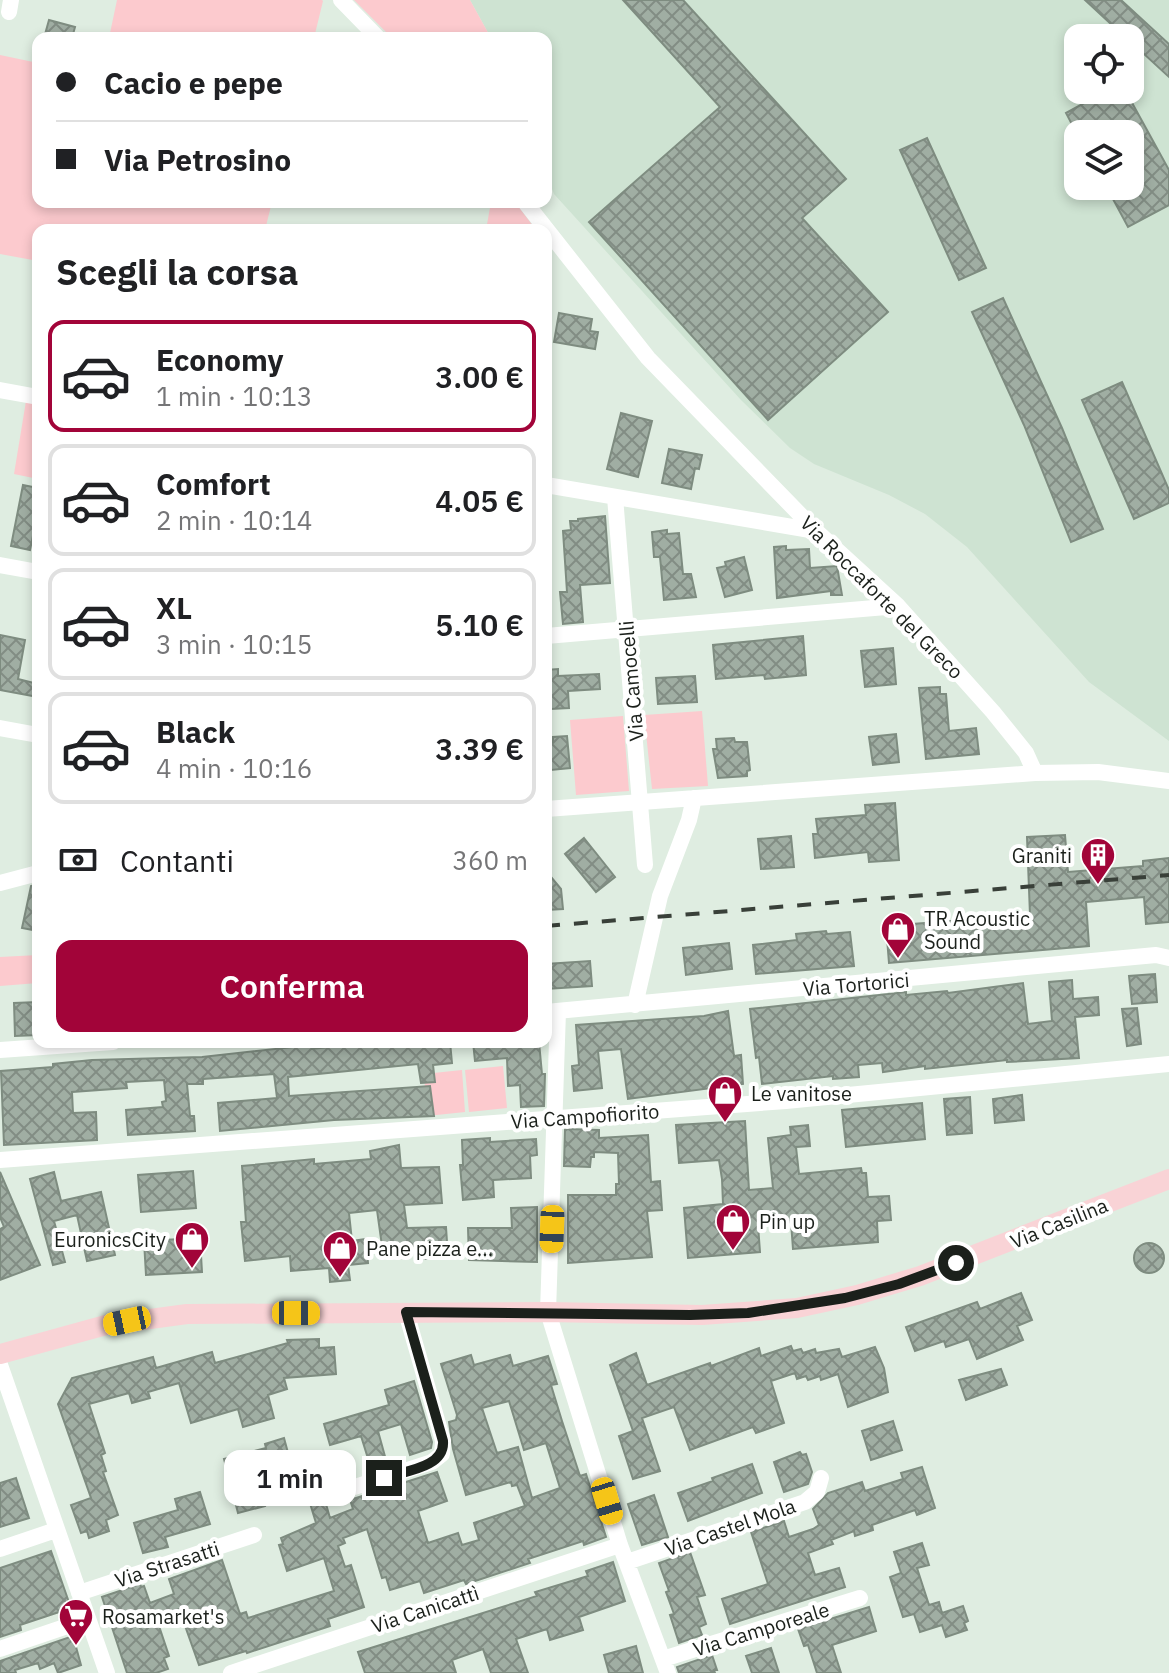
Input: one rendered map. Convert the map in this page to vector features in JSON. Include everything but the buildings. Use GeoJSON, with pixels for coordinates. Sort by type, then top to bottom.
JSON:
{"type":"FeatureCollection","features":[{"type":"Feature","properties":{"kind":"main road","name":"Via Casilina"},"geometry":{"type":"LineString","coordinates":[[0,1354],[94,1328],[161,1316],[213,1313],[734,1314],[784,1310],[845,1298],[944,1268],[1169,1179]]}},
{"type":"Feature","properties":{"kind":"street"},"geometry":{"type":"LineString","coordinates":[[341,0],[372,32]]}},
{"type":"Feature","properties":{"kind":"street","name":"Via Roccaforte del Greco"},"geometry":{"type":"LineString","coordinates":[[530,208],[542,224]]}},
{"type":"Feature","properties":{"kind":"street","name":"Via Roccaforte del Greco"},"geometry":{"type":"LineString","coordinates":[[552,236],[648,358],[816,531],[898,606],[993,712],[1026,753],[1035,773]]}},
{"type":"Feature","properties":{"kind":"street"},"geometry":{"type":"LineString","coordinates":[[0,390],[32,396]]}},
{"type":"Feature","properties":{"kind":"street"},"geometry":{"type":"LineString","coordinates":[[552,486],[816,531]]}},
{"type":"Feature","properties":{"kind":"street","name":"Via Camocelli"},"geometry":{"type":"LineString","coordinates":[[615,497],[645,865]]}},
{"type":"Feature","properties":{"kind":"street"},"geometry":{"type":"LineString","coordinates":[[0,565],[32,571]]}},
{"type":"Feature","properties":{"kind":"street"},"geometry":{"type":"LineString","coordinates":[[552,636],[898,606]]}},
{"type":"Feature","properties":{"kind":"street"},"geometry":{"type":"LineString","coordinates":[[0,728],[32,734]]}},
{"type":"Feature","properties":{"kind":"street"},"geometry":{"type":"LineString","coordinates":[[552,809],[1035,773],[1098,772],[1169,781]]}},
{"type":"Feature","properties":{"kind":"street"},"geometry":{"type":"LineString","coordinates":[[635,1005],[660,896],[689,820],[694,798]]}},
{"type":"Feature","properties":{"kind":"street"},"geometry":{"type":"LineString","coordinates":[[0,883],[32,875]]}},
{"type":"Feature","properties":{"kind":"street","name":"Via Tortorici"},"geometry":{"type":"LineString","coordinates":[[552,1012],[1156,955],[1167,957]]}},
{"type":"Feature","properties":{"kind":"street"},"geometry":{"type":"LineString","coordinates":[[552,1012],[556,1118],[548,1312],[620,1545],[665,1666]]}},
{"type":"Feature","properties":{"kind":"street"},"geometry":{"type":"LineString","coordinates":[[0,1050],[32,1048]]}},
{"type":"Feature","properties":{"kind":"street","name":"Via Campofiorito"},"geometry":{"type":"LineString","coordinates":[[0,1160],[805,1099],[1169,1064]]}},
{"type":"Feature","properties":{"kind":"street"},"geometry":{"type":"LineString","coordinates":[[336,1493],[432,1462],[442,1454],[443,1441],[406,1312]]}},
{"type":"Feature","properties":{"kind":"street"},"geometry":{"type":"LineString","coordinates":[[0,1365],[107,1673]]}},
{"type":"Feature","properties":{"kind":"street","name":"Via Castel Mola"},"geometry":{"type":"LineString","coordinates":[[627,1562],[805,1502],[817,1492],[821,1478]]}},
{"type":"Feature","properties":{"kind":"street"},"geometry":{"type":"LineString","coordinates":[[0,1549],[56,1530]]}},
{"type":"Feature","properties":{"kind":"street","name":"Via Strasatti"},"geometry":{"type":"LineString","coordinates":[[79,1593],[254,1535]]}},
{"type":"Feature","properties":{"kind":"street","name":"Via Canicattì"},"geometry":{"type":"LineString","coordinates":[[231,1673],[620,1545]]}},
{"type":"Feature","properties":{"kind":"street","name":"Via Camporeale"},"geometry":{"type":"LineString","coordinates":[[665,1666],[860,1598]]}},
{"type":"Feature","properties":{"kind":"street"},"geometry":{"type":"LineString","coordinates":[[0,1649],[88,1619]]}},
{"type":"Feature","properties":{"kind":"shaded area"},"geometry":{"type":"Polygon","coordinates":[[[117,0],[323,1],[315,32],[110,32],[117,0]]]}},
{"type":"Feature","properties":{"kind":"shaded area"},"geometry":{"type":"Polygon","coordinates":[[[354,0],[470,0],[488,32],[386,32],[354,0]]]}},
{"type":"Feature","properties":{"kind":"shaded area"},"geometry":{"type":"Polygon","coordinates":[[[470,0],[1169,0],[1169,741],[1089,682],[967,547],[925,514],[889,495],[814,464],[790,448],[741,400],[554,194],[552,32],[488,32],[470,0]]]}},
{"type":"Feature","properties":{"kind":"shaded area"},"geometry":{"type":"Polygon","coordinates":[[[0,55],[32,62],[32,208],[270,208],[266,224],[32,224],[32,260],[0,254],[0,55]]]}},
{"type":"Feature","properties":{"kind":"shaded area"},"geometry":{"type":"Polygon","coordinates":[[[490,208],[520,208],[532,224],[487,224],[490,208]]]}},
{"type":"Feature","properties":{"kind":"shaded area"},"geometry":{"type":"Polygon","coordinates":[[[26,401],[32,402],[32,478],[14,474],[26,401]]]}},
{"type":"Feature","properties":{"kind":"shaded area"},"geometry":{"type":"Polygon","coordinates":[[[702,711],[708,786],[652,789],[644,715],[702,711]]]}},
{"type":"Feature","properties":{"kind":"shaded area"},"geometry":{"type":"Polygon","coordinates":[[[623,716],[629,791],[576,795],[570,720],[623,716]]]}},
{"type":"Feature","properties":{"kind":"shaded area"},"geometry":{"type":"Polygon","coordinates":[[[32,955],[32,983],[0,986],[0,957],[32,955]]]}},
{"type":"Feature","properties":{"kind":"shaded area"},"geometry":{"type":"Polygon","coordinates":[[[503,1066],[507,1108],[469,1112],[465,1070],[503,1066]]]}},
{"type":"Feature","properties":{"kind":"shaded area"},"geometry":{"type":"Polygon","coordinates":[[[462,1070],[465,1112],[427,1116],[424,1074],[462,1070]]]}},
{"type":"Feature","properties":{"kind":"railway"},"geometry":{"type":"LineString","coordinates":[[552,926],[1169,875]]}},
{"type":"Feature","properties":{"kind":"place","name":"Graniti"},"geometry":{"type":"Point","coordinates":[1098,886]}},
{"type":"Feature","properties":{"kind":"place","name":"TR Acoustic Sound"},"geometry":{"type":"Point","coordinates":[898,960]}},
{"type":"Feature","properties":{"kind":"place","name":"Le vanitose"},"geometry":{"type":"Point","coordinates":[725,1124]}},
{"type":"Feature","properties":{"kind":"place","name":"Pin up"},"geometry":{"type":"Point","coordinates":[733,1252]}},
{"type":"Feature","properties":{"kind":"place","name":"EuronicsCity"},"geometry":{"type":"Point","coordinates":[192,1270]}},
{"type":"Feature","properties":{"kind":"place","name":"Pane pizza e..."},"geometry":{"type":"Point","coordinates":[340,1279]}},
{"type":"Feature","properties":{"kind":"place","name":"Rosamarket's"},"geometry":{"type":"Point","coordinates":[76,1647]}},
{"type":"Feature","properties":{"kind":"route"},"geometry":{"type":"LineString","coordinates":[[384,1478],[432,1462],[443,1450],[406,1312],[748,1313],[797,1308],[845,1298],[899,1284],[956,1263]]}}]}
